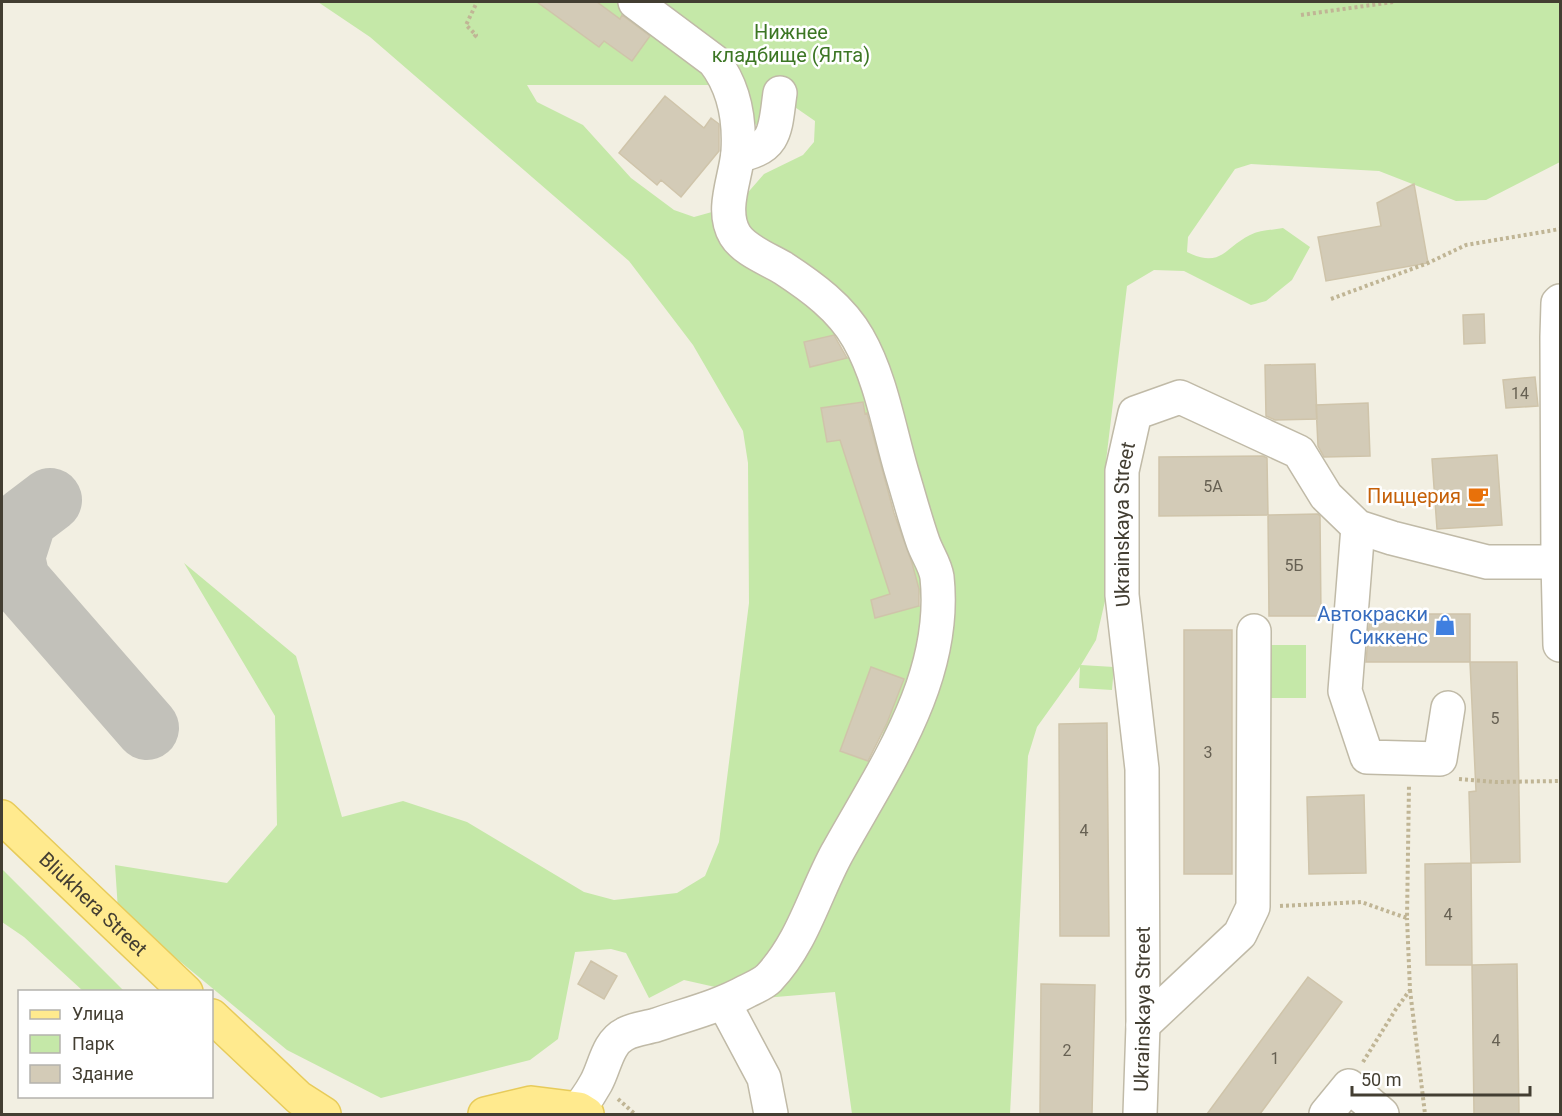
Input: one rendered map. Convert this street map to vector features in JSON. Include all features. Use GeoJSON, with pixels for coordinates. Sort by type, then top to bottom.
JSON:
{"type":"FeatureCollection","features":[{"type":"Feature","properties":{"kind":"main road","name":"Bliukhera Street"},"geometry":{"type":"LineString","coordinates":[[2,817],[184,990]]}},
{"type":"Feature","properties":{"kind":"main road"},"geometry":{"type":"LineString","coordinates":[[213,1017],[299,1098],[324,1114]]}},
{"type":"Feature","properties":{"kind":"main road"},"geometry":{"type":"LineString","coordinates":[[485,1114],[531,1103],[580,1113]]}},
{"type":"Feature","properties":{"kind":"street"},"geometry":{"type":"LineString","coordinates":[[580,1113],[612,1046],[623,1034],[702,1012],[724,1003],[766,981],[791,951],[831,864],[906,729],[932,660],[938,620],[937,575],[915,519],[871,366],[859,340],[836,307],[786,270],[737,239],[732,229],[729,200],[730,185],[738,155],[738,115],[735,100],[723,72],[714,61],[635,2]]}},
{"type":"Feature","properties":{"kind":"street"},"geometry":{"type":"LineString","coordinates":[[738,155],[753,153],[764,147],[772,135],[780,93]]}},
{"type":"Feature","properties":{"kind":"street"},"geometry":{"type":"LineString","coordinates":[[1560,301],[1558,303],[1557,337],[1560,645]]}},
{"type":"Feature","properties":{"kind":"street","name":"Ukrainskaya Street"},"geometry":{"type":"LineString","coordinates":[[1140,1114],[1143,1025],[1142,769],[1122,596],[1122,471],[1135,413],[1180,396],[1299,452],[1326,496],[1358,527],[1487,562],[1558,562]]}},
{"type":"Feature","properties":{"kind":"street"},"geometry":{"type":"LineString","coordinates":[[1358,527],[1345,692],[1367,757],[1440,759],[1448,708]]}},
{"type":"Feature","properties":{"kind":"street"},"geometry":{"type":"LineString","coordinates":[[1143,1025],[1240,934],[1253,907],[1254,632]]}},
{"type":"Feature","properties":{"kind":"street"},"geometry":{"type":"LineString","coordinates":[[724,1003],[764,1078],[765,1113]]}},
{"type":"Feature","properties":{"kind":"street"},"geometry":{"type":"LineString","coordinates":[[1326,1114],[1349,1086],[1382,1114]]}},
{"type":"Feature","properties":{"kind":"path"},"geometry":{"type":"LineString","coordinates":[[474,37],[476,35],[464,27],[477,2]]}},
{"type":"Feature","properties":{"kind":"path"},"geometry":{"type":"LineString","coordinates":[[1301,15],[1393,2]]}},
{"type":"Feature","properties":{"kind":"path"},"geometry":{"type":"LineString","coordinates":[[1331,299],[1428,263],[1467,245],[1560,229]]}},
{"type":"Feature","properties":{"kind":"path"},"geometry":{"type":"LineString","coordinates":[[1452,778],[1496,782],[1560,781]]}},
{"type":"Feature","properties":{"kind":"path"},"geometry":{"type":"LineString","coordinates":[[1409,783],[1407,918],[1410,990],[1425,1114]]}},
{"type":"Feature","properties":{"kind":"path"},"geometry":{"type":"LineString","coordinates":[[1253,907],[1360,902],[1407,918]]}},
{"type":"Feature","properties":{"kind":"path"},"geometry":{"type":"LineString","coordinates":[[1349,1086],[1391,1015],[1410,990]]}},
{"type":"Feature","properties":{"kind":"green space","name":"Нижнее кладбище (Ялта)"},"geometry":{"type":"Polygon","coordinates":[[[318,2],[1560,2],[1560,162],[1486,200],[1456,201],[1379,171],[1251,164],[1235,169],[1188,237],[1187,252],[1198,257],[1215,258],[1250,235],[1283,228],[1310,247],[1292,280],[1266,301],[1251,305],[1184,271],[1154,270],[1127,286],[1106,461],[1108,588],[1096,640],[1081,665],[1114,667],[1112,690],[1079,688],[1080,667],[1037,727],[1028,756],[1010,1114],[852,1114],[835,992],[764,998],[684,980],[649,998],[626,953],[611,949],[575,952],[558,1039],[530,1060],[381,1098],[287,1050],[118,910],[115,865],[227,883],[277,825],[275,716],[184,563],[296,656],[342,817],[403,801],[467,822],[584,892],[614,900],[677,893],[705,876],[719,842],[749,603],[748,463],[743,431],[693,345],[629,261],[370,37],[318,2]],[[527,85],[537,102],[583,125],[631,178],[674,210],[694,217],[737,205],[764,174],[803,155],[814,142],[815,121],[789,103],[780,119],[756,125],[738,85],[527,85]],[[850,331],[804,343],[810,367],[856,355],[850,331]],[[862,402],[821,408],[827,442],[879,434],[875,412],[865,414],[862,402]],[[879,449],[847,459],[882,567],[914,556],[879,449]],[[918,587],[871,600],[875,618],[922,605],[918,587]],[[903,679],[841,751],[872,762],[903,679]]]}},
{"type":"Feature","properties":{"kind":"green space"},"geometry":{"type":"Polygon","coordinates":[[[1270,645],[1306,645],[1306,698],[1270,698],[1270,645]]]}},
{"type":"Feature","properties":{"kind":"green space"},"geometry":{"type":"Polygon","coordinates":[[[2,869],[123,990],[82,990],[24,937],[2,922],[2,869]]]}},
{"type":"Feature","properties":{"kind":"building"},"geometry":{"type":"Polygon","coordinates":[[[537,2],[597,2],[620,19],[622,15],[650,36],[632,61],[604,41],[599,47],[537,2]]]}},
{"type":"Feature","properties":{"kind":"building"},"geometry":{"type":"Polygon","coordinates":[[[665,96],[704,128],[711,118],[719,124],[719,151],[681,197],[661,180],[657,185],[619,153],[665,96]]]}},
{"type":"Feature","properties":{"kind":"building"},"geometry":{"type":"Polygon","coordinates":[[[1414,184],[1428,263],[1326,281],[1318,237],[1381,226],[1377,203],[1414,184]]]}},
{"type":"Feature","properties":{"kind":"building"},"geometry":{"type":"Polygon","coordinates":[[[1484,314],[1485,343],[1464,344],[1463,315],[1484,314]]]}},
{"type":"Feature","properties":{"kind":"building"},"geometry":{"type":"Polygon","coordinates":[[[834,335],[847,358],[810,367],[804,342],[834,335]]]}},
{"type":"Feature","properties":{"kind":"building"},"geometry":{"type":"Polygon","coordinates":[[[1315,364],[1317,419],[1275,420],[1266,416],[1265,365],[1315,364]]]}},
{"type":"Feature","properties":{"kind":"building"},"geometry":{"type":"Polygon","coordinates":[[[1535,377],[1538,406],[1506,408],[1503,380],[1535,377]]]}},
{"type":"Feature","properties":{"kind":"building"},"geometry":{"type":"Polygon","coordinates":[[[863,402],[894,513],[919,589],[919,606],[875,618],[871,600],[890,594],[840,440],[827,442],[821,408],[863,402]]]}},
{"type":"Feature","properties":{"kind":"building"},"geometry":{"type":"Polygon","coordinates":[[[1368,403],[1370,456],[1324,457],[1318,446],[1316,405],[1368,403]]]}},
{"type":"Feature","properties":{"kind":"building"},"geometry":{"type":"Polygon","coordinates":[[[1497,455],[1502,525],[1437,529],[1432,459],[1497,455]]]}},
{"type":"Feature","properties":{"kind":"building"},"geometry":{"type":"Polygon","coordinates":[[[1263,456],[1267,458],[1268,515],[1159,516],[1159,457],[1263,456]]]}},
{"type":"Feature","properties":{"kind":"building"},"geometry":{"type":"Polygon","coordinates":[[[1318,514],[1320,516],[1321,616],[1269,616],[1268,515],[1318,514]]]}},
{"type":"Feature","properties":{"kind":"building"},"geometry":{"type":"Polygon","coordinates":[[[1370,614],[1470,614],[1470,662],[1366,662],[1370,614]]]}},
{"type":"Feature","properties":{"kind":"building"},"geometry":{"type":"Polygon","coordinates":[[[1184,630],[1232,630],[1232,874],[1184,874],[1184,630]]]}},
{"type":"Feature","properties":{"kind":"building"},"geometry":{"type":"Polygon","coordinates":[[[1470,662],[1517,662],[1520,862],[1471,863],[1469,792],[1476,791],[1470,662]]]}},
{"type":"Feature","properties":{"kind":"building"},"geometry":{"type":"Polygon","coordinates":[[[871,667],[904,679],[887,723],[868,761],[840,751],[871,667]]]}},
{"type":"Feature","properties":{"kind":"building"},"geometry":{"type":"Polygon","coordinates":[[[1107,723],[1109,936],[1060,936],[1059,724],[1107,723]]]}},
{"type":"Feature","properties":{"kind":"building"},"geometry":{"type":"Polygon","coordinates":[[[1364,795],[1366,873],[1309,874],[1307,797],[1364,795]]]}},
{"type":"Feature","properties":{"kind":"building"},"geometry":{"type":"Polygon","coordinates":[[[1471,863],[1472,965],[1426,965],[1425,864],[1471,863]]]}},
{"type":"Feature","properties":{"kind":"building"},"geometry":{"type":"Polygon","coordinates":[[[591,961],[617,976],[604,999],[578,984],[591,961]]]}},
{"type":"Feature","properties":{"kind":"building"},"geometry":{"type":"Polygon","coordinates":[[[1517,964],[1519,1114],[1474,1114],[1472,965],[1517,964]]]}},
{"type":"Feature","properties":{"kind":"building"},"geometry":{"type":"Polygon","coordinates":[[[1308,977],[1342,1002],[1260,1114],[1207,1114],[1308,977]]]}},
{"type":"Feature","properties":{"kind":"building"},"geometry":{"type":"Polygon","coordinates":[[[1041,984],[1095,985],[1092,1114],[1040,1114],[1041,984]]]}},
{"type":"Feature","properties":{"kind":"taxiway"},"geometry":{"type":"LineString","coordinates":[[50,500],[25,519],[13,557],[18,580],[147,728]]}},
{"type":"Feature","properties":{"kind":"place","name":"Пиццерия"},"geometry":{"type":"Point","coordinates":[1478,496]}},
{"type":"Feature","properties":{"kind":"place","name":"Автокраски Сиккенс"},"geometry":{"type":"Point","coordinates":[1445,625]}}]}
